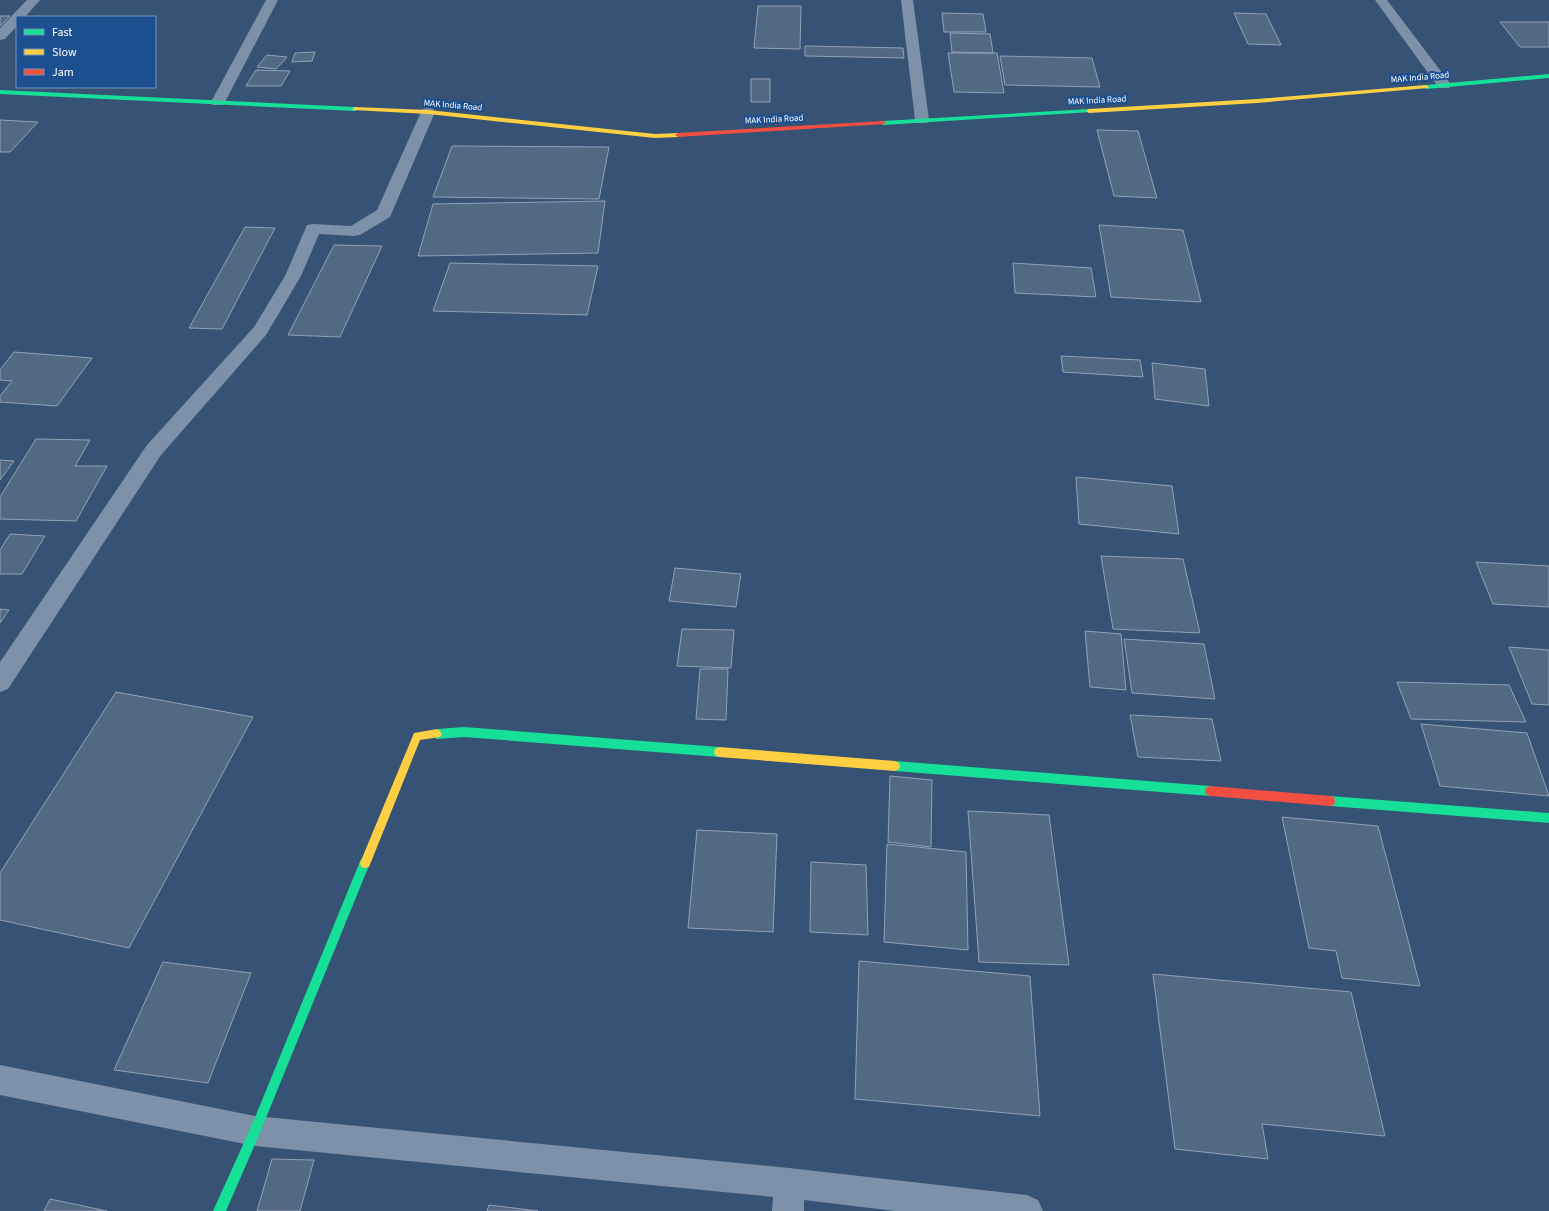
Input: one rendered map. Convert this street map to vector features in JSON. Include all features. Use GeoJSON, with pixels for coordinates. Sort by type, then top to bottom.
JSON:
{"type":"FeatureCollection","features":[{"type":"Feature","properties":{"kind":"street"},"geometry":{"type":"LineString","coordinates":[[20,16],[34,0]]}},
{"type":"Feature","properties":{"kind":"street"},"geometry":{"type":"LineString","coordinates":[[218,102],[272,0]]}},
{"type":"Feature","properties":{"kind":"street"},"geometry":{"type":"LineString","coordinates":[[907,0],[922,120]]}},
{"type":"Feature","properties":{"kind":"street"},"geometry":{"type":"LineString","coordinates":[[1381,0],[1444,85]]}},
{"type":"Feature","properties":{"kind":"street"},"geometry":{"type":"LineString","coordinates":[[0,36],[16,20]]}},
{"type":"Feature","properties":{"kind":"street","name":"MAK India Road"},"geometry":{"type":"LineString","coordinates":[[0,92],[428,112],[655,136],[1258,101],[1549,76]]}},
{"type":"Feature","properties":{"kind":"street"},"geometry":{"type":"LineString","coordinates":[[0,682],[154,450],[260,331],[293,276],[312,229],[354,230],[384,213],[428,112]]}},
{"type":"Feature","properties":{"kind":"street"},"geometry":{"type":"LineString","coordinates":[[219,1211],[255,1132],[417,736],[464,732],[1549,818]]}},
{"type":"Feature","properties":{"kind":"street"},"geometry":{"type":"LineString","coordinates":[[0,1080],[255,1132],[788,1197],[1027,1211]]}},
{"type":"Feature","properties":{"kind":"building"},"geometry":{"type":"Polygon","coordinates":[[[758,6],[801,6],[800,49],[754,48],[758,6]]]}},
{"type":"Feature","properties":{"kind":"building"},"geometry":{"type":"Polygon","coordinates":[[[942,13],[983,14],[986,32],[944,32],[942,13]]]}},
{"type":"Feature","properties":{"kind":"building"},"geometry":{"type":"Polygon","coordinates":[[[1234,13],[1266,14],[1281,45],[1248,44],[1234,13]]]}},
{"type":"Feature","properties":{"kind":"building"},"geometry":{"type":"Polygon","coordinates":[[[0,16],[10,16],[0,26],[0,16]]]}},
{"type":"Feature","properties":{"kind":"building"},"geometry":{"type":"Polygon","coordinates":[[[1500,22],[1549,22],[1549,47],[1520,47],[1500,22]]]}},
{"type":"Feature","properties":{"kind":"building"},"geometry":{"type":"Polygon","coordinates":[[[950,33],[990,34],[993,53],[952,52],[950,33]]]}},
{"type":"Feature","properties":{"kind":"building"},"geometry":{"type":"Polygon","coordinates":[[[805,46],[903,48],[904,58],[805,56],[805,46]]]}},
{"type":"Feature","properties":{"kind":"building"},"geometry":{"type":"Polygon","coordinates":[[[315,52],[312,61],[292,62],[295,53],[315,52]]]}},
{"type":"Feature","properties":{"kind":"building"},"geometry":{"type":"Polygon","coordinates":[[[948,53],[997,53],[1004,93],[954,92],[948,53]]]}},
{"type":"Feature","properties":{"kind":"building"},"geometry":{"type":"Polygon","coordinates":[[[267,55],[287,57],[276,69],[257,67],[267,55]]]}},
{"type":"Feature","properties":{"kind":"building"},"geometry":{"type":"Polygon","coordinates":[[[1000,56],[1092,58],[1100,87],[1005,85],[1000,56]]]}},
{"type":"Feature","properties":{"kind":"building"},"geometry":{"type":"Polygon","coordinates":[[[256,70],[290,71],[281,86],[246,86],[256,70]]]}},
{"type":"Feature","properties":{"kind":"building"},"geometry":{"type":"Polygon","coordinates":[[[751,79],[770,79],[770,102],[751,102],[751,79]]]}},
{"type":"Feature","properties":{"kind":"building"},"geometry":{"type":"Polygon","coordinates":[[[0,120],[38,122],[10,152],[0,152],[0,120]]]}},
{"type":"Feature","properties":{"kind":"building"},"geometry":{"type":"Polygon","coordinates":[[[1097,130],[1138,131],[1157,198],[1114,196],[1097,130]]]}},
{"type":"Feature","properties":{"kind":"building"},"geometry":{"type":"Polygon","coordinates":[[[452,146],[609,147],[599,199],[433,197],[452,146]]]}},
{"type":"Feature","properties":{"kind":"building"},"geometry":{"type":"Polygon","coordinates":[[[605,201],[598,253],[418,256],[433,204],[605,201]]]}},
{"type":"Feature","properties":{"kind":"building"},"geometry":{"type":"Polygon","coordinates":[[[1099,225],[1183,230],[1201,302],[1111,297],[1099,225]]]}},
{"type":"Feature","properties":{"kind":"building"},"geometry":{"type":"Polygon","coordinates":[[[245,227],[275,228],[222,329],[189,328],[245,227]]]}},
{"type":"Feature","properties":{"kind":"building"},"geometry":{"type":"Polygon","coordinates":[[[334,245],[382,246],[340,337],[288,335],[334,245]]]}},
{"type":"Feature","properties":{"kind":"building"},"geometry":{"type":"Polygon","coordinates":[[[450,263],[598,266],[587,315],[433,311],[450,263]]]}},
{"type":"Feature","properties":{"kind":"building"},"geometry":{"type":"Polygon","coordinates":[[[1013,263],[1091,268],[1096,297],[1015,293],[1013,263]]]}},
{"type":"Feature","properties":{"kind":"building"},"geometry":{"type":"Polygon","coordinates":[[[14,352],[92,358],[57,406],[0,402],[0,396],[12,381],[0,380],[0,370],[14,352]]]}},
{"type":"Feature","properties":{"kind":"building"},"geometry":{"type":"Polygon","coordinates":[[[1061,356],[1140,360],[1143,377],[1063,372],[1061,356]]]}},
{"type":"Feature","properties":{"kind":"building"},"geometry":{"type":"Polygon","coordinates":[[[1152,363],[1205,369],[1209,406],[1155,399],[1152,363]]]}},
{"type":"Feature","properties":{"kind":"building"},"geometry":{"type":"Polygon","coordinates":[[[36,439],[90,440],[75,466],[107,466],[76,521],[0,519],[0,497],[36,439]]]}},
{"type":"Feature","properties":{"kind":"building"},"geometry":{"type":"Polygon","coordinates":[[[0,460],[14,461],[0,480],[0,460]]]}},
{"type":"Feature","properties":{"kind":"building"},"geometry":{"type":"Polygon","coordinates":[[[1076,477],[1172,486],[1179,534],[1079,524],[1076,477]]]}},
{"type":"Feature","properties":{"kind":"building"},"geometry":{"type":"Polygon","coordinates":[[[10,534],[45,536],[22,574],[0,574],[0,550],[10,534]]]}},
{"type":"Feature","properties":{"kind":"building"},"geometry":{"type":"Polygon","coordinates":[[[1101,556],[1183,559],[1200,633],[1113,629],[1101,556]]]}},
{"type":"Feature","properties":{"kind":"building"},"geometry":{"type":"Polygon","coordinates":[[[1476,562],[1549,566],[1549,607],[1493,604],[1476,562]]]}},
{"type":"Feature","properties":{"kind":"building"},"geometry":{"type":"Polygon","coordinates":[[[675,568],[741,574],[736,607],[669,601],[675,568]]]}},
{"type":"Feature","properties":{"kind":"building"},"geometry":{"type":"Polygon","coordinates":[[[0,609],[9,610],[0,623],[0,609]]]}},
{"type":"Feature","properties":{"kind":"building"},"geometry":{"type":"Polygon","coordinates":[[[682,629],[734,630],[731,668],[677,666],[682,629]]]}},
{"type":"Feature","properties":{"kind":"building"},"geometry":{"type":"Polygon","coordinates":[[[1085,631],[1121,634],[1126,690],[1090,687],[1085,631]]]}},
{"type":"Feature","properties":{"kind":"building"},"geometry":{"type":"Polygon","coordinates":[[[1124,639],[1204,644],[1215,699],[1132,693],[1124,639]]]}},
{"type":"Feature","properties":{"kind":"building"},"geometry":{"type":"Polygon","coordinates":[[[1509,647],[1549,650],[1549,705],[1532,704],[1509,647]]]}},
{"type":"Feature","properties":{"kind":"building"},"geometry":{"type":"Polygon","coordinates":[[[700,669],[728,669],[726,720],[696,719],[700,669]]]}},
{"type":"Feature","properties":{"kind":"building"},"geometry":{"type":"Polygon","coordinates":[[[1397,682],[1509,685],[1526,722],[1411,719],[1397,682]]]}},
{"type":"Feature","properties":{"kind":"building"},"geometry":{"type":"Polygon","coordinates":[[[116,692],[253,717],[129,948],[0,920],[0,873],[116,692]]]}},
{"type":"Feature","properties":{"kind":"building"},"geometry":{"type":"Polygon","coordinates":[[[1130,715],[1212,719],[1221,761],[1138,757],[1130,715]]]}},
{"type":"Feature","properties":{"kind":"building"},"geometry":{"type":"Polygon","coordinates":[[[1421,724],[1527,733],[1549,796],[1440,786],[1421,724]]]}},
{"type":"Feature","properties":{"kind":"building"},"geometry":{"type":"Polygon","coordinates":[[[890,776],[932,780],[931,847],[888,842],[890,776]]]}},
{"type":"Feature","properties":{"kind":"building"},"geometry":{"type":"Polygon","coordinates":[[[968,811],[1049,815],[1069,965],[979,962],[968,811]]]}},
{"type":"Feature","properties":{"kind":"building"},"geometry":{"type":"Polygon","coordinates":[[[1282,817],[1378,826],[1420,986],[1342,978],[1336,951],[1309,948],[1282,817]]]}},
{"type":"Feature","properties":{"kind":"building"},"geometry":{"type":"Polygon","coordinates":[[[697,830],[777,834],[773,932],[688,928],[697,830]]]}},
{"type":"Feature","properties":{"kind":"building"},"geometry":{"type":"Polygon","coordinates":[[[887,844],[966,852],[968,950],[884,942],[887,844]]]}},
{"type":"Feature","properties":{"kind":"building"},"geometry":{"type":"Polygon","coordinates":[[[811,862],[866,865],[868,935],[810,932],[811,862]]]}},
{"type":"Feature","properties":{"kind":"building"},"geometry":{"type":"Polygon","coordinates":[[[859,961],[1030,976],[1040,1116],[855,1099],[859,961]]]}},
{"type":"Feature","properties":{"kind":"building"},"geometry":{"type":"Polygon","coordinates":[[[163,962],[251,973],[208,1083],[114,1070],[163,962]]]}},
{"type":"Feature","properties":{"kind":"building"},"geometry":{"type":"Polygon","coordinates":[[[1153,974],[1351,992],[1385,1136],[1262,1124],[1268,1159],[1175,1149],[1153,974]]]}},
{"type":"Feature","properties":{"kind":"building"},"geometry":{"type":"Polygon","coordinates":[[[272,1159],[314,1160],[300,1211],[257,1211],[272,1159]]]}},
{"type":"Feature","properties":{"kind":"building"},"geometry":{"type":"Polygon","coordinates":[[[50,1199],[107,1211],[44,1211],[50,1199]]]}},
{"type":"Feature","properties":{"kind":"building"},"geometry":{"type":"Polygon","coordinates":[[[489,1205],[538,1211],[487,1211],[489,1205]]]}},
{"type":"Feature","properties":{"kind":"traffic: fast"},"geometry":{"type":"LineString","coordinates":[[1426,87],[1549,76]]}},
{"type":"Feature","properties":{"kind":"traffic: fast"},"geometry":{"type":"LineString","coordinates":[[0,92],[355,109]]}},
{"type":"Feature","properties":{"kind":"traffic: fast"},"geometry":{"type":"LineString","coordinates":[[883,123],[1089,111]]}},
{"type":"Feature","properties":{"kind":"traffic: fast"},"geometry":{"type":"LineString","coordinates":[[437,734],[464,732],[719,752]]}},
{"type":"Feature","properties":{"kind":"traffic: fast"},"geometry":{"type":"LineString","coordinates":[[895,766],[1210,791]]}},
{"type":"Feature","properties":{"kind":"traffic: fast"},"geometry":{"type":"LineString","coordinates":[[1330,801],[1549,818]]}},
{"type":"Feature","properties":{"kind":"traffic: fast"},"geometry":{"type":"LineString","coordinates":[[219,1211],[255,1131],[365,863]]}},
{"type":"Feature","properties":{"kind":"traffic: slow"},"geometry":{"type":"LineString","coordinates":[[1089,111],[1257,101],[1426,87]]}},
{"type":"Feature","properties":{"kind":"traffic: slow"},"geometry":{"type":"LineString","coordinates":[[355,109],[428,112],[655,136],[678,135]]}},
{"type":"Feature","properties":{"kind":"traffic: slow"},"geometry":{"type":"LineString","coordinates":[[365,863],[417,736],[437,734]]}},
{"type":"Feature","properties":{"kind":"traffic: slow"},"geometry":{"type":"LineString","coordinates":[[719,752],[895,766]]}},
{"type":"Feature","properties":{"kind":"traffic: jam"},"geometry":{"type":"LineString","coordinates":[[678,135],[883,123]]}},
{"type":"Feature","properties":{"kind":"traffic: jam"},"geometry":{"type":"LineString","coordinates":[[1210,791],[1330,801]]}}]}
